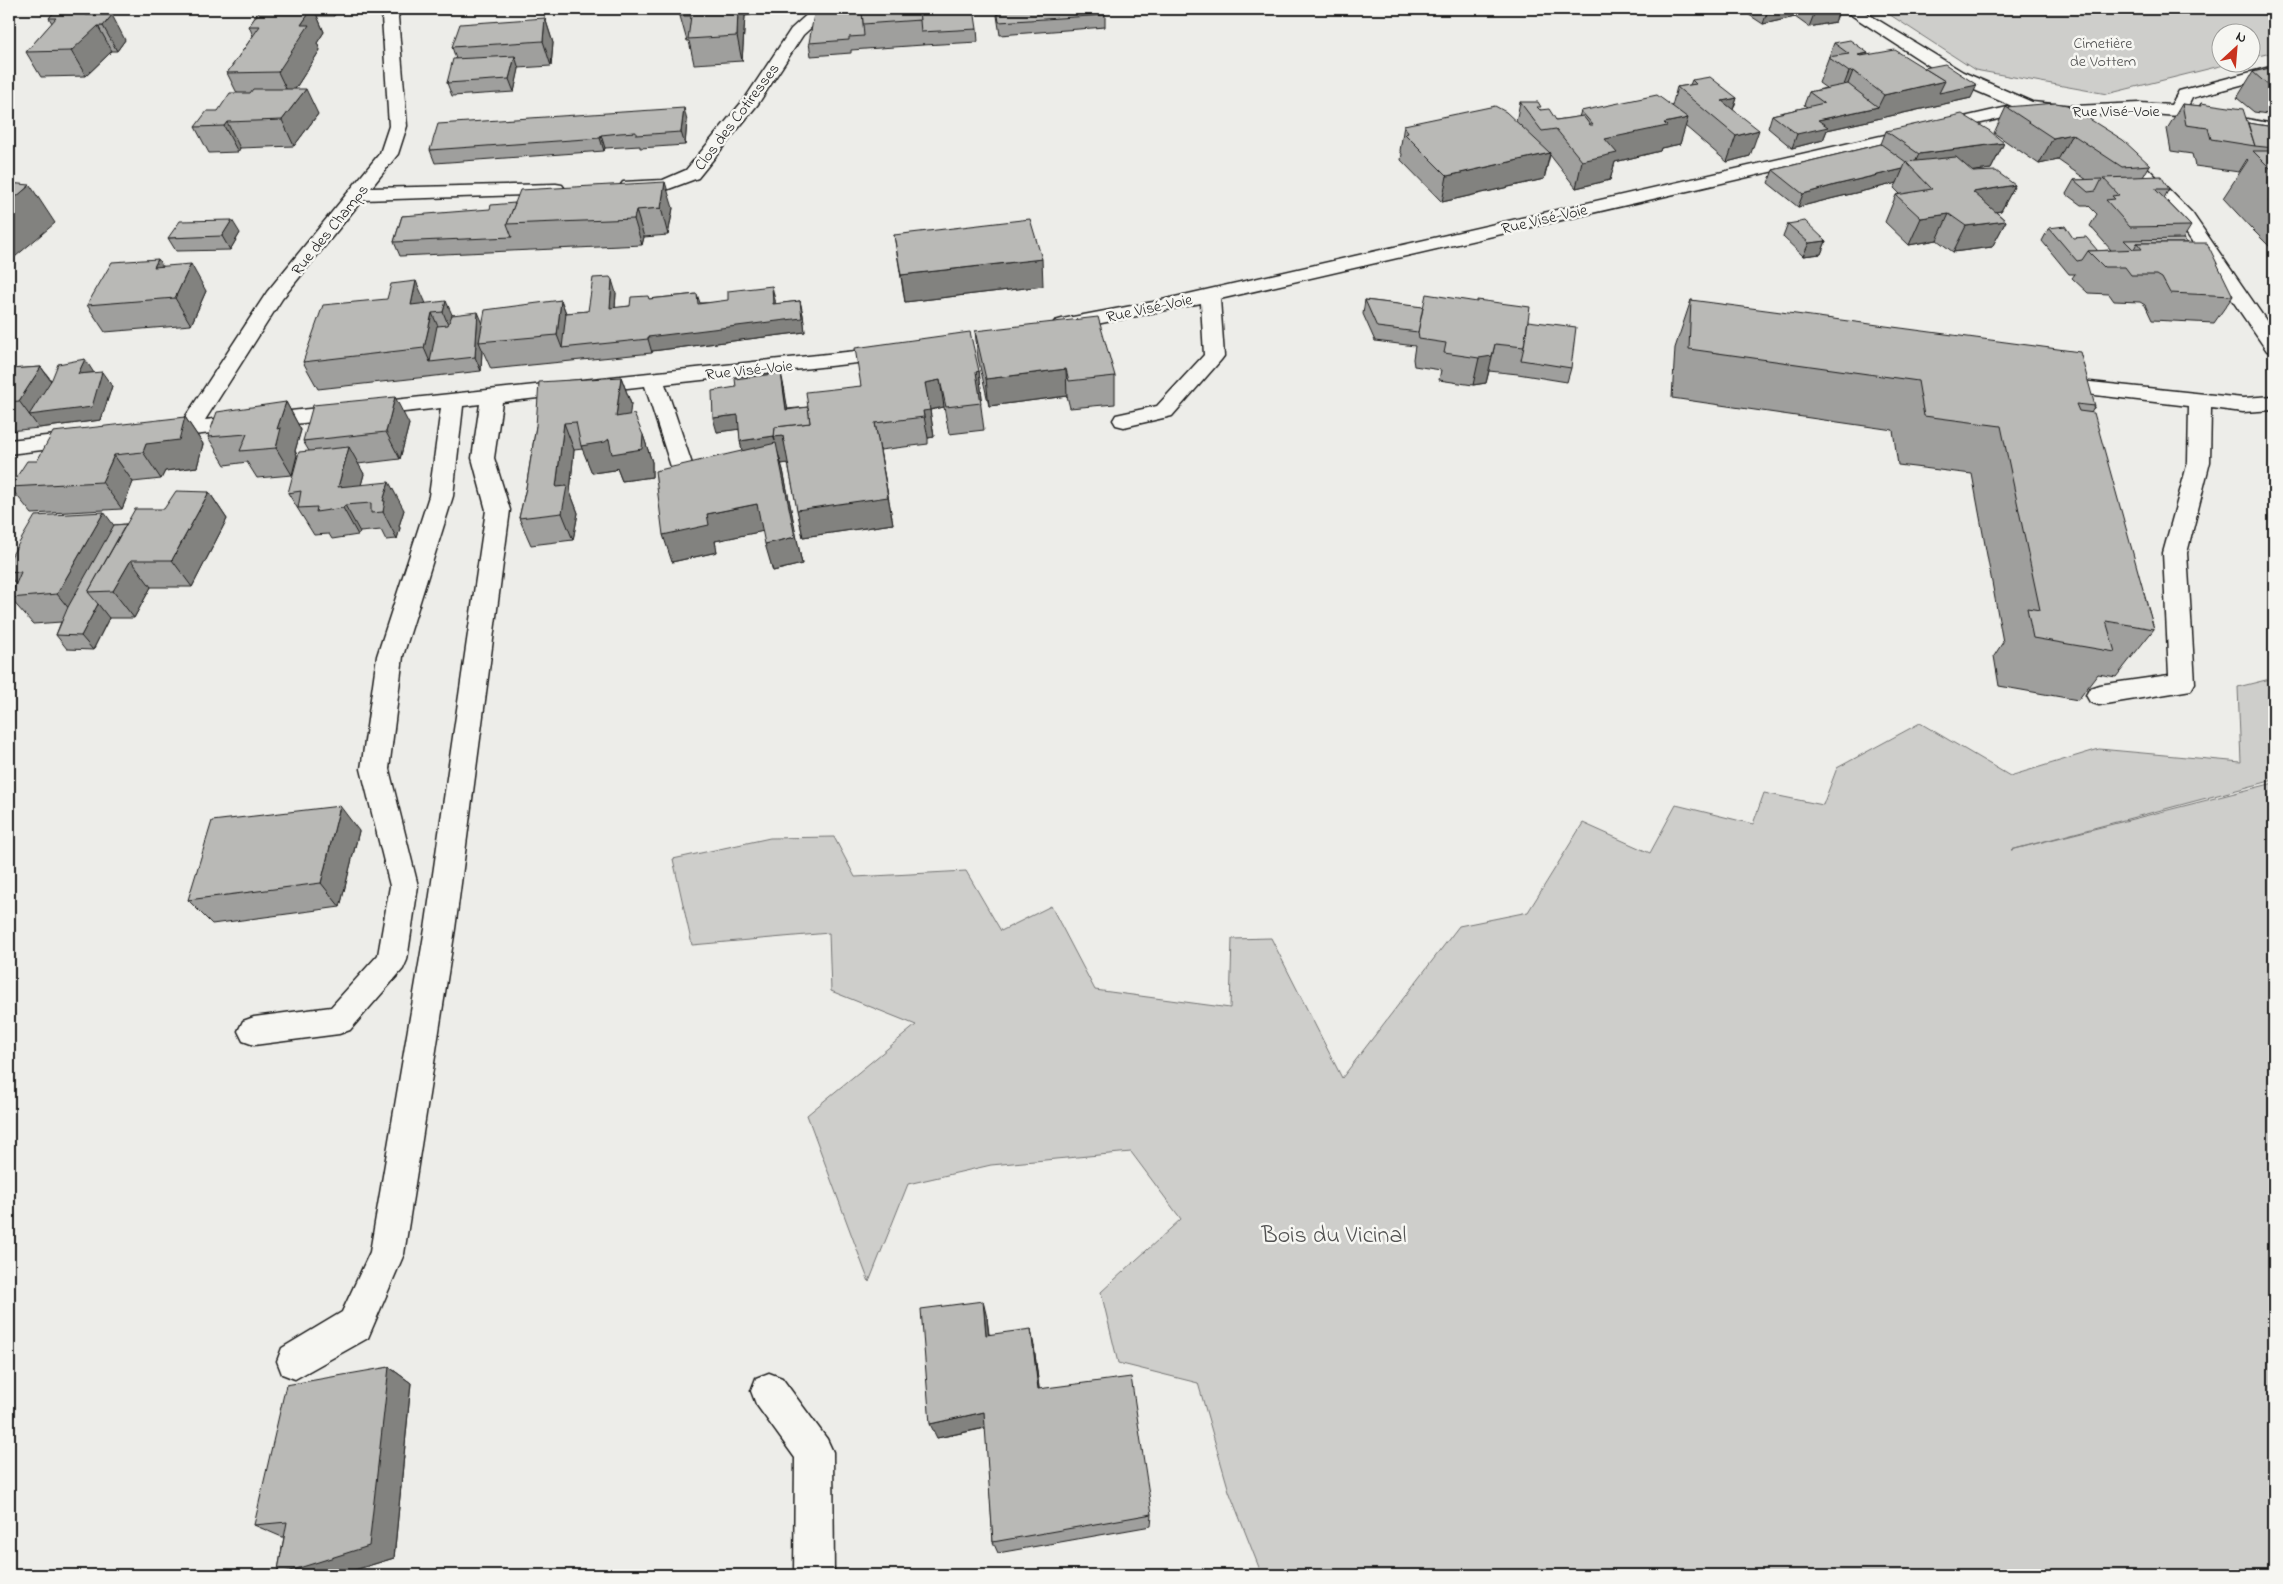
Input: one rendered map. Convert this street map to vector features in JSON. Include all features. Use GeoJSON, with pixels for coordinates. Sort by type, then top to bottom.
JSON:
{"type":"FeatureCollection","features":[{"type":"Feature","properties":{"kind":"street","name":"Rue des Champs"},"geometry":{"type":"LineString","coordinates":[[189,428],[274,296],[342,210],[359,194],[390,154],[398,126],[390,17],[394,9]]}},
{"type":"Feature","properties":{"kind":"street","name":"Clos des Cotiresses"},"geometry":{"type":"LineString","coordinates":[[611,187],[666,185],[692,174],[752,100],[797,32],[823,9],[851,13],[895,9]]}},
{"type":"Feature","properties":{"kind":"street"},"geometry":{"type":"LineString","coordinates":[[1850,9],[1957,76],[2029,107]]}},
{"type":"Feature","properties":{"kind":"street"},"geometry":{"type":"LineString","coordinates":[[2177,111],[2185,95],[2274,71]]}},
{"type":"Feature","properties":{"kind":"street","name":"Rue Visé-Voie"},"geometry":{"type":"LineString","coordinates":[[1048,328],[1210,294],[2029,107],[2074,111],[2140,108],[2177,111],[2274,129]]}},
{"type":"Feature","properties":{"kind":"street"},"geometry":{"type":"LineString","coordinates":[[2074,111],[2129,157],[2185,217],[2274,347]]}},
{"type":"Feature","properties":{"kind":"street"},"geometry":{"type":"LineString","coordinates":[[359,194],[428,194],[573,189]]}},
{"type":"Feature","properties":{"kind":"street"},"geometry":{"type":"LineString","coordinates":[[1124,420],[1164,410],[1214,356],[1210,294]]}},
{"type":"Feature","properties":{"kind":"street","name":"Rue Visé-Voie"},"geometry":{"type":"LineString","coordinates":[[142,433],[913,351]]}},
{"type":"Feature","properties":{"kind":"street"},"geometry":{"type":"LineString","coordinates":[[653,379],[687,482],[727,476]]}},
{"type":"Feature","properties":{"kind":"street"},"geometry":{"type":"LineString","coordinates":[[2034,382],[2243,405],[2274,403]]}},
{"type":"Feature","properties":{"kind":"street"},"geometry":{"type":"LineString","coordinates":[[295,1361],[355,1325],[386,1254],[440,929],[498,510],[483,458],[492,396]]}},
{"type":"Feature","properties":{"kind":"street"},"geometry":{"type":"LineString","coordinates":[[254,1031],[339,1020],[392,960],[404,886],[375,768],[390,656],[442,496],[453,400]]}},
{"type":"Feature","properties":{"kind":"street"},"geometry":{"type":"LineString","coordinates":[[2099,695],[2182,683],[2175,553],[2199,462],[2200,400]]}},
{"type":"Feature","properties":{"kind":"street"},"geometry":{"type":"LineString","coordinates":[[9,447],[104,437]]}},
{"type":"Feature","properties":{"kind":"street"},"geometry":{"type":"LineString","coordinates":[[769,1391],[814,1452],[814,1575]]}},
{"type":"Feature","properties":{"kind":"green space","name":"Cimetière de Vottem"},"geometry":{"type":"Polygon","coordinates":[[[1881,9],[2274,9],[2274,52],[2260,56],[2260,22],[2210,22],[2210,68],[2107,94],[1975,70],[1881,9]]]}},
{"type":"Feature","properties":{"kind":"green space","name":"Bois du Vicinal"},"geometry":{"type":"Polygon","coordinates":[[[2274,678],[2274,780],[2011,850],[2274,783],[2274,1575],[1262,1575],[1229,1491],[1198,1383],[1118,1363],[1101,1292],[1181,1219],[1131,1152],[991,1165],[908,1184],[869,1282],[807,1115],[916,1025],[831,991],[829,933],[692,945],[673,859],[770,838],[834,837],[855,877],[966,871],[1001,931],[1051,906],[1095,990],[1230,1008],[1232,939],[1271,938],[1342,1078],[1459,926],[1528,912],[1583,823],[1650,853],[1676,805],[1753,824],[1764,793],[1823,805],[1837,768],[1920,723],[2010,776],[2099,749],[2241,762],[2238,687],[2274,678]]]}},
{"type":"Feature","properties":{"kind":"building"},"geometry":{"type":"Polygon","coordinates":[[[57,9],[92,9],[86,15],[112,15],[103,26],[98,26],[71,51],[26,52],[56,18],[49,18],[57,9]]]}},
{"type":"Feature","properties":{"kind":"building"},"geometry":{"type":"Polygon","coordinates":[[[261,9],[312,9],[301,25],[309,25],[278,72],[227,73],[260,26],[249,26],[261,9]]]}},
{"type":"Feature","properties":{"kind":"building"},"geometry":{"type":"Polygon","coordinates":[[[681,9],[738,9],[737,36],[688,39],[691,16],[680,16],[681,9]]]}},
{"type":"Feature","properties":{"kind":"building"},"geometry":{"type":"Polygon","coordinates":[[[862,9],[919,9],[920,20],[863,24],[862,9]]]}},
{"type":"Feature","properties":{"kind":"building"},"geometry":{"type":"Polygon","coordinates":[[[919,9],[974,9],[977,29],[921,32],[919,9]]]}},
{"type":"Feature","properties":{"kind":"building"},"geometry":{"type":"Polygon","coordinates":[[[997,9],[1103,9],[1105,15],[999,22],[997,9]]]}},
{"type":"Feature","properties":{"kind":"building"},"geometry":{"type":"Polygon","coordinates":[[[862,12],[864,36],[849,37],[849,40],[809,43],[814,14],[862,12]]]}},
{"type":"Feature","properties":{"kind":"building"},"geometry":{"type":"Polygon","coordinates":[[[545,18],[543,41],[452,47],[460,24],[545,18]]]}},
{"type":"Feature","properties":{"kind":"building"},"geometry":{"type":"Polygon","coordinates":[[[1850,40],[1868,53],[1858,55],[1895,50],[1945,81],[1884,95],[1853,71],[1849,72],[1828,57],[1849,54],[1834,43],[1850,40]]]}},
{"type":"Feature","properties":{"kind":"building"},"geometry":{"type":"Polygon","coordinates":[[[515,56],[509,79],[447,83],[453,59],[515,56]]]}},
{"type":"Feature","properties":{"kind":"building"},"geometry":{"type":"Polygon","coordinates":[[[1945,64],[1977,85],[1939,93],[1945,81],[1924,68],[1945,64]]]}},
{"type":"Feature","properties":{"kind":"building"},"geometry":{"type":"Polygon","coordinates":[[[2274,67],[2274,87],[2270,87],[2253,72],[2260,72],[2260,70],[2274,67]]]}},
{"type":"Feature","properties":{"kind":"building"},"geometry":{"type":"Polygon","coordinates":[[[1710,77],[1737,98],[1722,101],[1759,130],[1736,136],[1677,87],[1696,84],[1692,80],[1710,77]]]}},
{"type":"Feature","properties":{"kind":"building"},"geometry":{"type":"Polygon","coordinates":[[[1848,84],[1878,107],[1818,120],[1828,127],[1797,134],[1772,115],[1824,103],[1809,92],[1848,84]]]}},
{"type":"Feature","properties":{"kind":"building"},"geometry":{"type":"Polygon","coordinates":[[[253,89],[306,89],[282,120],[227,122],[224,126],[195,127],[207,111],[218,111],[230,93],[250,93],[253,89]]]}},
{"type":"Feature","properties":{"kind":"building"},"geometry":{"type":"Polygon","coordinates":[[[1657,95],[1688,118],[1664,123],[1667,126],[1605,139],[1617,153],[1582,161],[1556,129],[1542,131],[1520,102],[1538,102],[1541,107],[1537,107],[1540,110],[1549,109],[1556,120],[1583,116],[1590,125],[1593,125],[1581,111],[1657,95]]]}},
{"type":"Feature","properties":{"kind":"building"},"geometry":{"type":"Polygon","coordinates":[[[2056,103],[2067,105],[2123,140],[2150,165],[2122,167],[2072,134],[2053,138],[2006,107],[2056,103]]]}},
{"type":"Feature","properties":{"kind":"building"},"geometry":{"type":"Polygon","coordinates":[[[2201,103],[2243,109],[2255,146],[2211,139],[2208,128],[2186,125],[2182,104],[2202,106],[2201,103]]]}},
{"type":"Feature","properties":{"kind":"building"},"geometry":{"type":"Polygon","coordinates":[[[1495,106],[1506,112],[1550,153],[1447,176],[1405,134],[1408,133],[1404,125],[1495,106]]]}},
{"type":"Feature","properties":{"kind":"building"},"geometry":{"type":"Polygon","coordinates":[[[684,108],[681,132],[636,135],[636,132],[620,133],[601,135],[600,138],[430,150],[438,124],[684,108]]]}},
{"type":"Feature","properties":{"kind":"building"},"geometry":{"type":"Polygon","coordinates":[[[1962,114],[1990,131],[2004,143],[1919,154],[1886,131],[1962,114]]]}},
{"type":"Feature","properties":{"kind":"building"},"geometry":{"type":"Polygon","coordinates":[[[2248,123],[2274,127],[2274,148],[2255,146],[2248,123]]]}},
{"type":"Feature","properties":{"kind":"building"},"geometry":{"type":"Polygon","coordinates":[[[1881,144],[1906,162],[1903,169],[1803,194],[1773,170],[1881,144]]]}},
{"type":"Feature","properties":{"kind":"building"},"geometry":{"type":"Polygon","coordinates":[[[2253,151],[2274,151],[2274,172],[2253,151]]]}},
{"type":"Feature","properties":{"kind":"building"},"geometry":{"type":"Polygon","coordinates":[[[1956,157],[1973,172],[1996,171],[2015,185],[1973,192],[2006,221],[1966,226],[1949,214],[1921,218],[1896,195],[1932,189],[1906,162],[1956,157]]]}},
{"type":"Feature","properties":{"kind":"building"},"geometry":{"type":"Polygon","coordinates":[[[2161,176],[2169,189],[2155,189],[2191,226],[2130,227],[2106,200],[2115,199],[2112,196],[2119,195],[2103,178],[2161,176]]]}},
{"type":"Feature","properties":{"kind":"building"},"geometry":{"type":"Polygon","coordinates":[[[2102,179],[2096,191],[2088,192],[2074,180],[2102,179]]]}},
{"type":"Feature","properties":{"kind":"building"},"geometry":{"type":"Polygon","coordinates":[[[665,182],[661,208],[636,210],[634,219],[507,224],[520,190],[665,182]]]}},
{"type":"Feature","properties":{"kind":"building"},"geometry":{"type":"Polygon","coordinates":[[[9,183],[30,185],[9,203],[9,183]]]}},
{"type":"Feature","properties":{"kind":"building"},"geometry":{"type":"Polygon","coordinates":[[[2268,201],[2274,201],[2274,207],[2268,201]]]}},
{"type":"Feature","properties":{"kind":"building"},"geometry":{"type":"Polygon","coordinates":[[[515,203],[507,224],[512,237],[394,242],[402,216],[490,209],[491,205],[515,203]]]}},
{"type":"Feature","properties":{"kind":"building"},"geometry":{"type":"Polygon","coordinates":[[[1030,219],[1042,259],[901,275],[894,235],[1030,219]]]}},
{"type":"Feature","properties":{"kind":"building"},"geometry":{"type":"Polygon","coordinates":[[[232,220],[222,236],[168,238],[180,221],[232,220]]]}},
{"type":"Feature","properties":{"kind":"building"},"geometry":{"type":"Polygon","coordinates":[[[1805,221],[1826,241],[1809,243],[1788,224],[1805,221]]]}},
{"type":"Feature","properties":{"kind":"building"},"geometry":{"type":"Polygon","coordinates":[[[2065,226],[2073,238],[2086,237],[2098,251],[2088,251],[2082,260],[2077,261],[2049,228],[2065,226]]]}},
{"type":"Feature","properties":{"kind":"building"},"geometry":{"type":"Polygon","coordinates":[[[2183,239],[2188,243],[2137,243],[2134,249],[2124,240],[2183,239]]]}},
{"type":"Feature","properties":{"kind":"building"},"geometry":{"type":"Polygon","coordinates":[[[2137,243],[2207,243],[2233,296],[2170,293],[2162,278],[2157,275],[2131,275],[2125,267],[2104,267],[2088,251],[2142,249],[2137,243]]]}},
{"type":"Feature","properties":{"kind":"building"},"geometry":{"type":"Polygon","coordinates":[[[158,259],[154,267],[191,264],[175,298],[87,305],[112,262],[158,259]]]}},
{"type":"Feature","properties":{"kind":"building"},"geometry":{"type":"Polygon","coordinates":[[[610,277],[612,280],[610,308],[630,306],[631,297],[648,296],[649,299],[697,294],[698,304],[728,300],[728,291],[772,286],[773,304],[800,301],[802,318],[648,337],[648,339],[562,348],[566,313],[588,311],[593,278],[610,277]]]}},
{"type":"Feature","properties":{"kind":"building"},"geometry":{"type":"Polygon","coordinates":[[[416,281],[411,305],[446,301],[443,312],[432,313],[424,348],[303,362],[323,305],[387,299],[391,284],[416,281]]]}},
{"type":"Feature","properties":{"kind":"building"},"geometry":{"type":"Polygon","coordinates":[[[1426,294],[1477,302],[1477,300],[1530,307],[1524,347],[1495,344],[1492,356],[1479,358],[1444,353],[1446,343],[1419,339],[1418,332],[1426,294]]]}},
{"type":"Feature","properties":{"kind":"building"},"geometry":{"type":"Polygon","coordinates":[[[561,300],[557,335],[479,342],[485,310],[561,300]]]}},
{"type":"Feature","properties":{"kind":"building"},"geometry":{"type":"Polygon","coordinates":[[[1365,300],[1423,307],[1418,332],[1377,327],[1365,300]]]}},
{"type":"Feature","properties":{"kind":"building"},"geometry":{"type":"Polygon","coordinates":[[[1691,300],[2080,352],[2095,406],[2076,404],[2079,411],[2094,413],[2154,629],[2106,621],[2115,652],[2033,638],[2027,608],[2040,610],[2001,426],[1924,416],[1918,381],[1689,349],[1691,300]]]}},
{"type":"Feature","properties":{"kind":"building"},"geometry":{"type":"Polygon","coordinates":[[[478,312],[475,357],[430,362],[437,326],[448,325],[452,315],[478,312]]]}},
{"type":"Feature","properties":{"kind":"building"},"geometry":{"type":"Polygon","coordinates":[[[1098,317],[1115,376],[1069,381],[1066,369],[986,379],[975,331],[1098,317]]]}},
{"type":"Feature","properties":{"kind":"building"},"geometry":{"type":"Polygon","coordinates":[[[1528,321],[1576,327],[1571,368],[1521,360],[1528,321]]]}},
{"type":"Feature","properties":{"kind":"building"},"geometry":{"type":"Polygon","coordinates":[[[970,332],[979,371],[976,372],[981,403],[946,407],[940,380],[925,383],[930,410],[923,411],[924,417],[875,423],[888,497],[797,510],[783,436],[774,437],[775,427],[810,423],[806,392],[861,386],[855,348],[970,332]]]}},
{"type":"Feature","properties":{"kind":"building"},"geometry":{"type":"Polygon","coordinates":[[[85,359],[78,374],[102,372],[92,407],[29,415],[52,379],[58,364],[85,359]]]}},
{"type":"Feature","properties":{"kind":"building"},"geometry":{"type":"Polygon","coordinates":[[[41,367],[19,401],[9,402],[9,369],[41,367]]]}},
{"type":"Feature","properties":{"kind":"building"},"geometry":{"type":"Polygon","coordinates":[[[781,373],[786,410],[808,407],[810,423],[775,427],[774,436],[740,441],[738,415],[713,418],[712,391],[736,387],[735,379],[781,373]]]}},
{"type":"Feature","properties":{"kind":"building"},"geometry":{"type":"Polygon","coordinates":[[[621,377],[616,417],[634,414],[643,435],[642,449],[612,454],[609,439],[605,442],[581,446],[576,422],[564,423],[556,487],[567,486],[562,513],[519,518],[536,426],[539,382],[621,377]]]}},
{"type":"Feature","properties":{"kind":"building"},"geometry":{"type":"Polygon","coordinates":[[[395,397],[386,432],[303,441],[313,405],[395,397]]]}},
{"type":"Feature","properties":{"kind":"building"},"geometry":{"type":"Polygon","coordinates":[[[286,402],[277,429],[281,428],[276,448],[240,451],[247,434],[208,437],[217,412],[286,402]]]}},
{"type":"Feature","properties":{"kind":"building"},"geometry":{"type":"Polygon","coordinates":[[[185,417],[179,440],[146,444],[143,452],[114,455],[102,482],[10,487],[27,461],[37,461],[53,432],[185,417]]]}},
{"type":"Feature","properties":{"kind":"building"},"geometry":{"type":"Polygon","coordinates":[[[776,443],[795,537],[765,544],[757,504],[707,514],[709,525],[663,535],[655,471],[776,443]]]}},
{"type":"Feature","properties":{"kind":"building"},"geometry":{"type":"Polygon","coordinates":[[[349,447],[338,487],[389,482],[383,501],[385,501],[383,512],[371,513],[371,503],[345,505],[343,508],[316,512],[317,507],[298,508],[301,491],[288,493],[299,452],[349,447]]]}},
{"type":"Feature","properties":{"kind":"building"},"geometry":{"type":"Polygon","coordinates":[[[176,491],[209,492],[172,560],[131,560],[113,591],[88,592],[135,509],[164,509],[176,491]]]}},
{"type":"Feature","properties":{"kind":"building"},"geometry":{"type":"Polygon","coordinates":[[[104,512],[57,594],[10,598],[21,572],[9,571],[9,560],[35,516],[104,512]]]}},
{"type":"Feature","properties":{"kind":"building"},"geometry":{"type":"Polygon","coordinates":[[[126,524],[88,592],[98,604],[81,636],[56,635],[68,607],[114,525],[126,524]]]}},
{"type":"Feature","properties":{"kind":"building"},"geometry":{"type":"Polygon","coordinates":[[[340,806],[321,883],[188,900],[212,821],[340,806]]]}},
{"type":"Feature","properties":{"kind":"building"},"geometry":{"type":"Polygon","coordinates":[[[983,1301],[986,1335],[1031,1329],[1038,1389],[1131,1377],[1152,1514],[993,1542],[984,1412],[930,1424],[921,1309],[983,1301]]]}},
{"type":"Feature","properties":{"kind":"building"},"geometry":{"type":"Polygon","coordinates":[[[389,1367],[369,1546],[277,1575],[287,1522],[254,1525],[286,1385],[389,1367]]]}}]}
